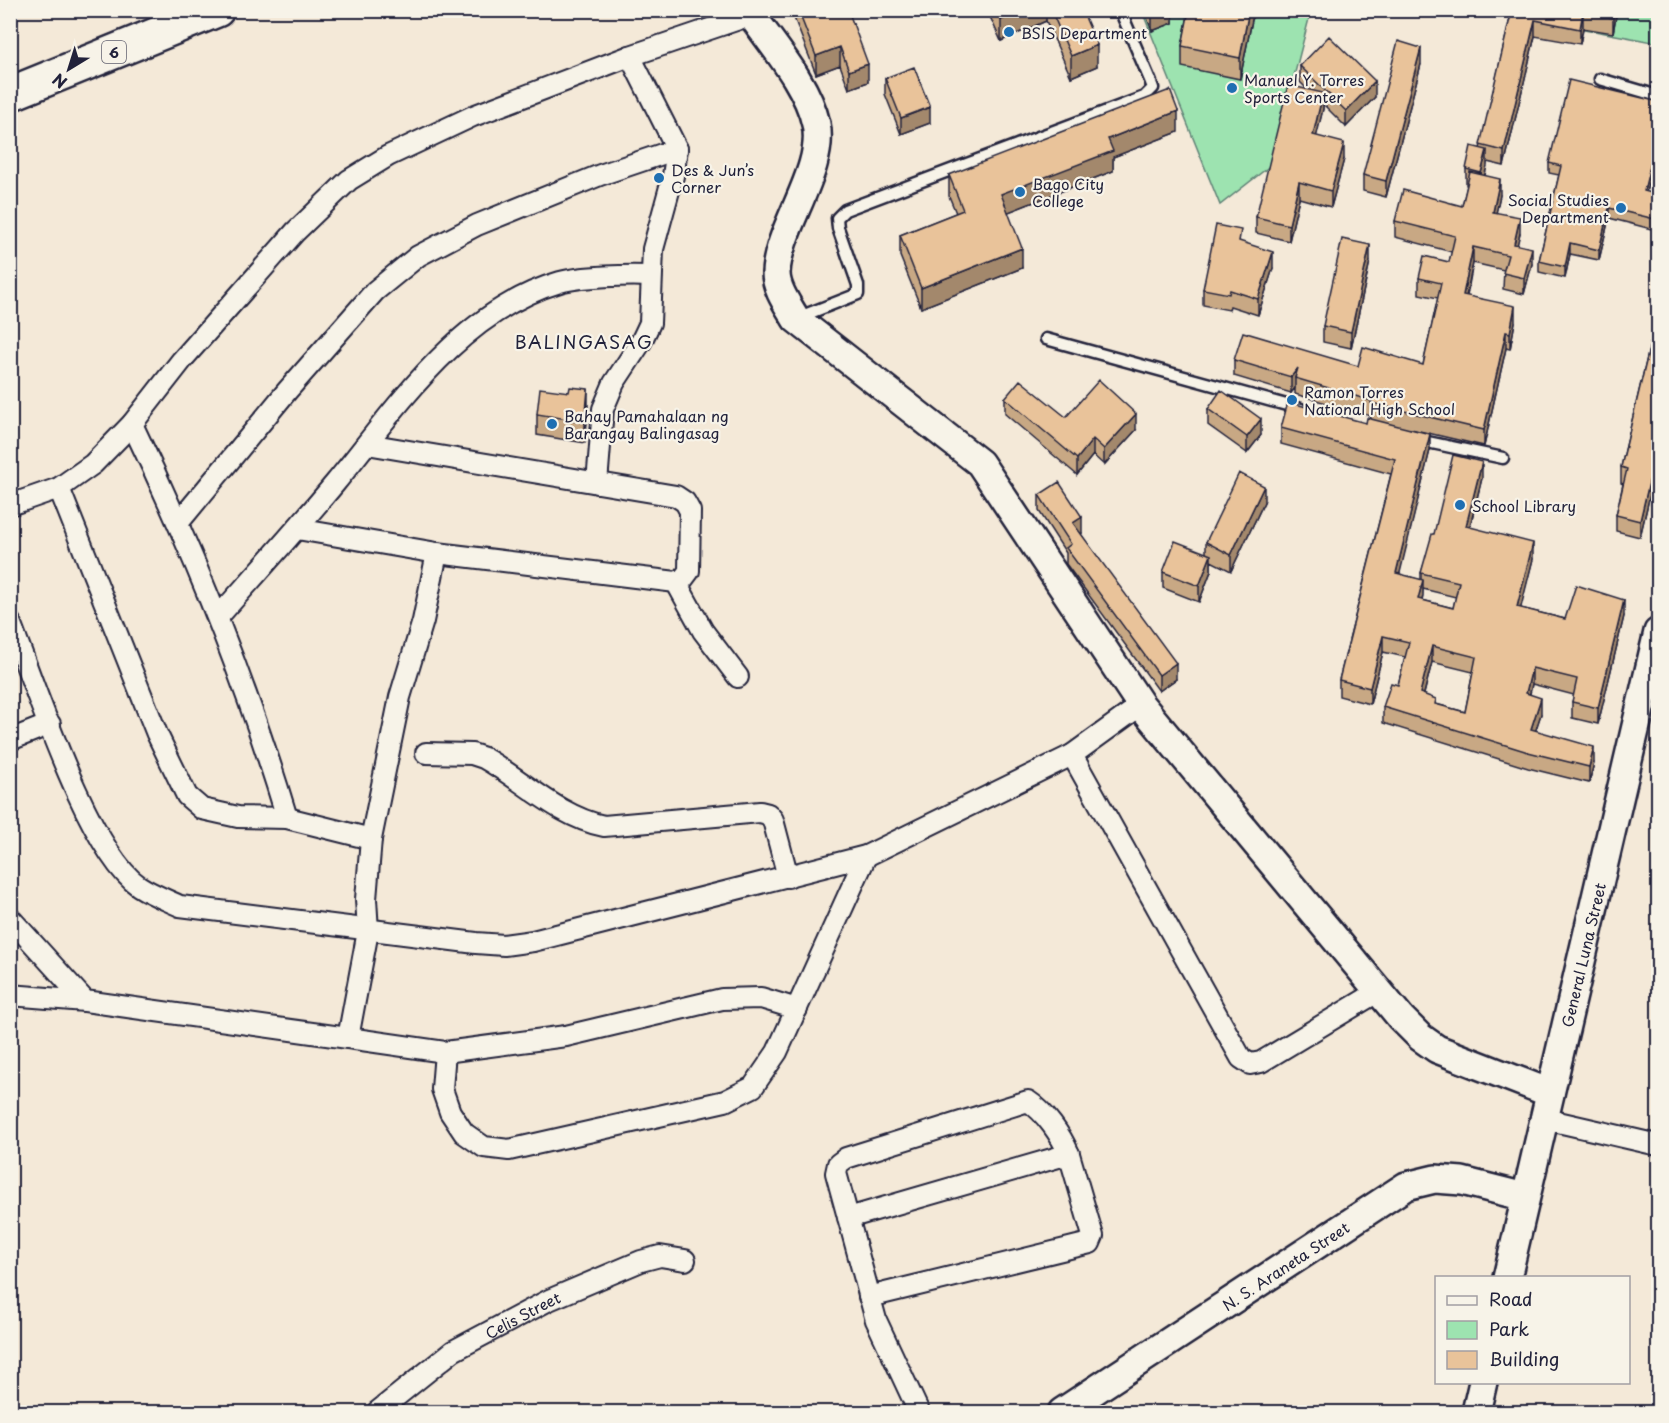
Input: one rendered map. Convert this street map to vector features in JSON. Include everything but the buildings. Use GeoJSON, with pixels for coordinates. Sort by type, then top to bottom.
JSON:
{"type":"FeatureCollection","features":[{"type":"Feature","properties":{"kind":"highway","name":"6"},"geometry":{"type":"LineString","coordinates":[[10,94],[217,10]]}},
{"type":"Feature","properties":{"kind":"street"},"geometry":{"type":"LineString","coordinates":[[10,505],[59,488],[93,464],[132,424],[182,360],[295,232],[349,180],[388,156],[472,116],[750,13],[803,90],[816,124],[817,152],[782,248],[776,274],[780,291],[796,319],[980,463],[1141,705],[1420,1037],[1437,1049],[1547,1106],[1659,1145]]}},
{"type":"Feature","properties":{"kind":"street"},"geometry":{"type":"LineString","coordinates":[[597,483],[603,409],[614,383],[641,342],[650,323],[653,249],[673,176],[676,149],[630,57]]}},
{"type":"Feature","properties":{"kind":"street"},"geometry":{"type":"LineString","coordinates":[[179,522],[287,391],[375,291],[418,256],[477,225],[600,175],[676,149]]}},
{"type":"Feature","properties":{"kind":"street"},"geometry":{"type":"LineString","coordinates":[[219,616],[297,529],[416,383],[443,355],[483,321],[522,297],[562,282],[651,276]]}},
{"type":"Feature","properties":{"kind":"street"},"geometry":{"type":"LineString","coordinates":[[132,424],[179,522],[219,616],[287,818]]}},
{"type":"Feature","properties":{"kind":"street"},"geometry":{"type":"LineString","coordinates":[[297,529],[437,553],[676,582],[683,579],[689,572],[690,511],[685,502],[676,496],[367,444]]}},
{"type":"Feature","properties":{"kind":"street"},"geometry":{"type":"LineString","coordinates":[[59,488],[132,666],[156,734],[187,796],[202,809],[238,817],[287,818],[371,839]]}},
{"type":"Feature","properties":{"kind":"street"},"geometry":{"type":"LineString","coordinates":[[348,1038],[368,931],[366,898],[371,839],[400,697],[423,621],[437,553]]}},
{"type":"Feature","properties":{"kind":"street"},"geometry":{"type":"LineString","coordinates":[[676,582],[703,631],[738,677]]}},
{"type":"Feature","properties":{"kind":"street"},"geometry":{"type":"LineString","coordinates":[[10,622],[71,777],[111,857],[138,885],[180,906],[368,931],[504,945],[533,941],[866,856],[1072,755],[1141,705]]}},
{"type":"Feature","properties":{"kind":"street","name":"General Luna Street"},"geometry":{"type":"LineString","coordinates":[[1507,1276],[1659,632]]}},
{"type":"Feature","properties":{"kind":"street"},"geometry":{"type":"LineString","coordinates":[[10,740],[50,724]]}},
{"type":"Feature","properties":{"kind":"street"},"geometry":{"type":"LineString","coordinates":[[426,753],[472,753],[484,758],[566,811],[587,822],[604,826],[760,812],[768,814],[772,820],[788,877]]}},
{"type":"Feature","properties":{"kind":"street"},"geometry":{"type":"LineString","coordinates":[[1072,755],[1241,1058],[1250,1064],[1261,1062],[1379,991]]}},
{"type":"Feature","properties":{"kind":"street"},"geometry":{"type":"LineString","coordinates":[[445,1052],[442,1089],[450,1112],[464,1133],[484,1147],[509,1150],[725,1101],[753,1087],[777,1052],[866,856]]}},
{"type":"Feature","properties":{"kind":"street"},"geometry":{"type":"LineString","coordinates":[[10,918],[85,1001]]}},
{"type":"Feature","properties":{"kind":"street"},"geometry":{"type":"LineString","coordinates":[[10,995],[85,1001],[257,1028],[445,1052],[566,1036],[722,999],[761,998],[797,1009]]}},
{"type":"Feature","properties":{"kind":"street"},"geometry":{"type":"LineString","coordinates":[[869,1297],[1089,1243],[1092,1236],[1065,1143],[1036,1106],[1028,1101],[1022,1102],[846,1158],[838,1164],[836,1173],[869,1297],[881,1334],[919,1413]]}},
{"type":"Feature","properties":{"kind":"street"},"geometry":{"type":"LineString","coordinates":[[848,1218],[1069,1154]]}},
{"type":"Feature","properties":{"kind":"street","name":"N. S. Araneta Street"},"geometry":{"type":"LineString","coordinates":[[1062,1413],[1406,1186],[1434,1179],[1462,1181],[1526,1197]]}},
{"type":"Feature","properties":{"kind":"street","name":"Celis Street"},"geometry":{"type":"LineString","coordinates":[[377,1413],[453,1351],[549,1300],[641,1261],[660,1256],[685,1260]]}},
{"type":"Feature","properties":{"kind":"street"},"geometry":{"type":"LineString","coordinates":[[1476,1413],[1483,1384]]}},
{"type":"Feature","properties":{"kind":"lane"},"geometry":{"type":"LineString","coordinates":[[796,319],[858,294],[858,285],[838,228],[837,218],[845,210],[1144,97],[1153,88],[1120,10]]}},
{"type":"Feature","properties":{"kind":"lane"},"geometry":{"type":"LineString","coordinates":[[1600,79],[1659,96]]}},
{"type":"Feature","properties":{"kind":"lane"},"geometry":{"type":"LineString","coordinates":[[1046,339],[1317,413]]}},
{"type":"Feature","properties":{"kind":"lane"},"geometry":{"type":"LineString","coordinates":[[1408,437],[1503,458]]}},
{"type":"Feature","properties":{"kind":"green space","name":"Manuel Y. Torres Sports Center"},"geometry":{"type":"Polygon","coordinates":[[[1142,11],[1311,11],[1271,165],[1220,205],[1142,11]]]}},
{"type":"Feature","properties":{"kind":"green space"},"geometry":{"type":"Polygon","coordinates":[[[1489,11],[1658,11],[1658,43],[1489,11]]]}},
{"type":"Feature","properties":{"kind":"place","name":"BSIS Department"},"geometry":{"type":"Point","coordinates":[1009,32]}},
{"type":"Feature","properties":{"kind":"place","name":"Manuel Y. Torres Sports Center"},"geometry":{"type":"Point","coordinates":[1232,88]}},
{"type":"Feature","properties":{"kind":"place","name":"Des & Jun’s Corner"},"geometry":{"type":"Point","coordinates":[659,178]}},
{"type":"Feature","properties":{"kind":"place","name":"Bago City College"},"geometry":{"type":"Point","coordinates":[1020,192]}},
{"type":"Feature","properties":{"kind":"place","name":"Social Studies Department"},"geometry":{"type":"Point","coordinates":[1621,208]}},
{"type":"Feature","properties":{"kind":"place","name":"Ramon Torres National High School"},"geometry":{"type":"Point","coordinates":[1292,400]}},
{"type":"Feature","properties":{"kind":"place","name":"Bahay Pamahalaan ng Barangay Balingasag"},"geometry":{"type":"Point","coordinates":[552,424]}},
{"type":"Feature","properties":{"kind":"place","name":"School Library"},"geometry":{"type":"Point","coordinates":[1460,505]}},
{"type":"Feature","properties":{"kind":"district","name":"BALINGASAG"},"geometry":{"type":"Point","coordinates":[584,341]}}]}
